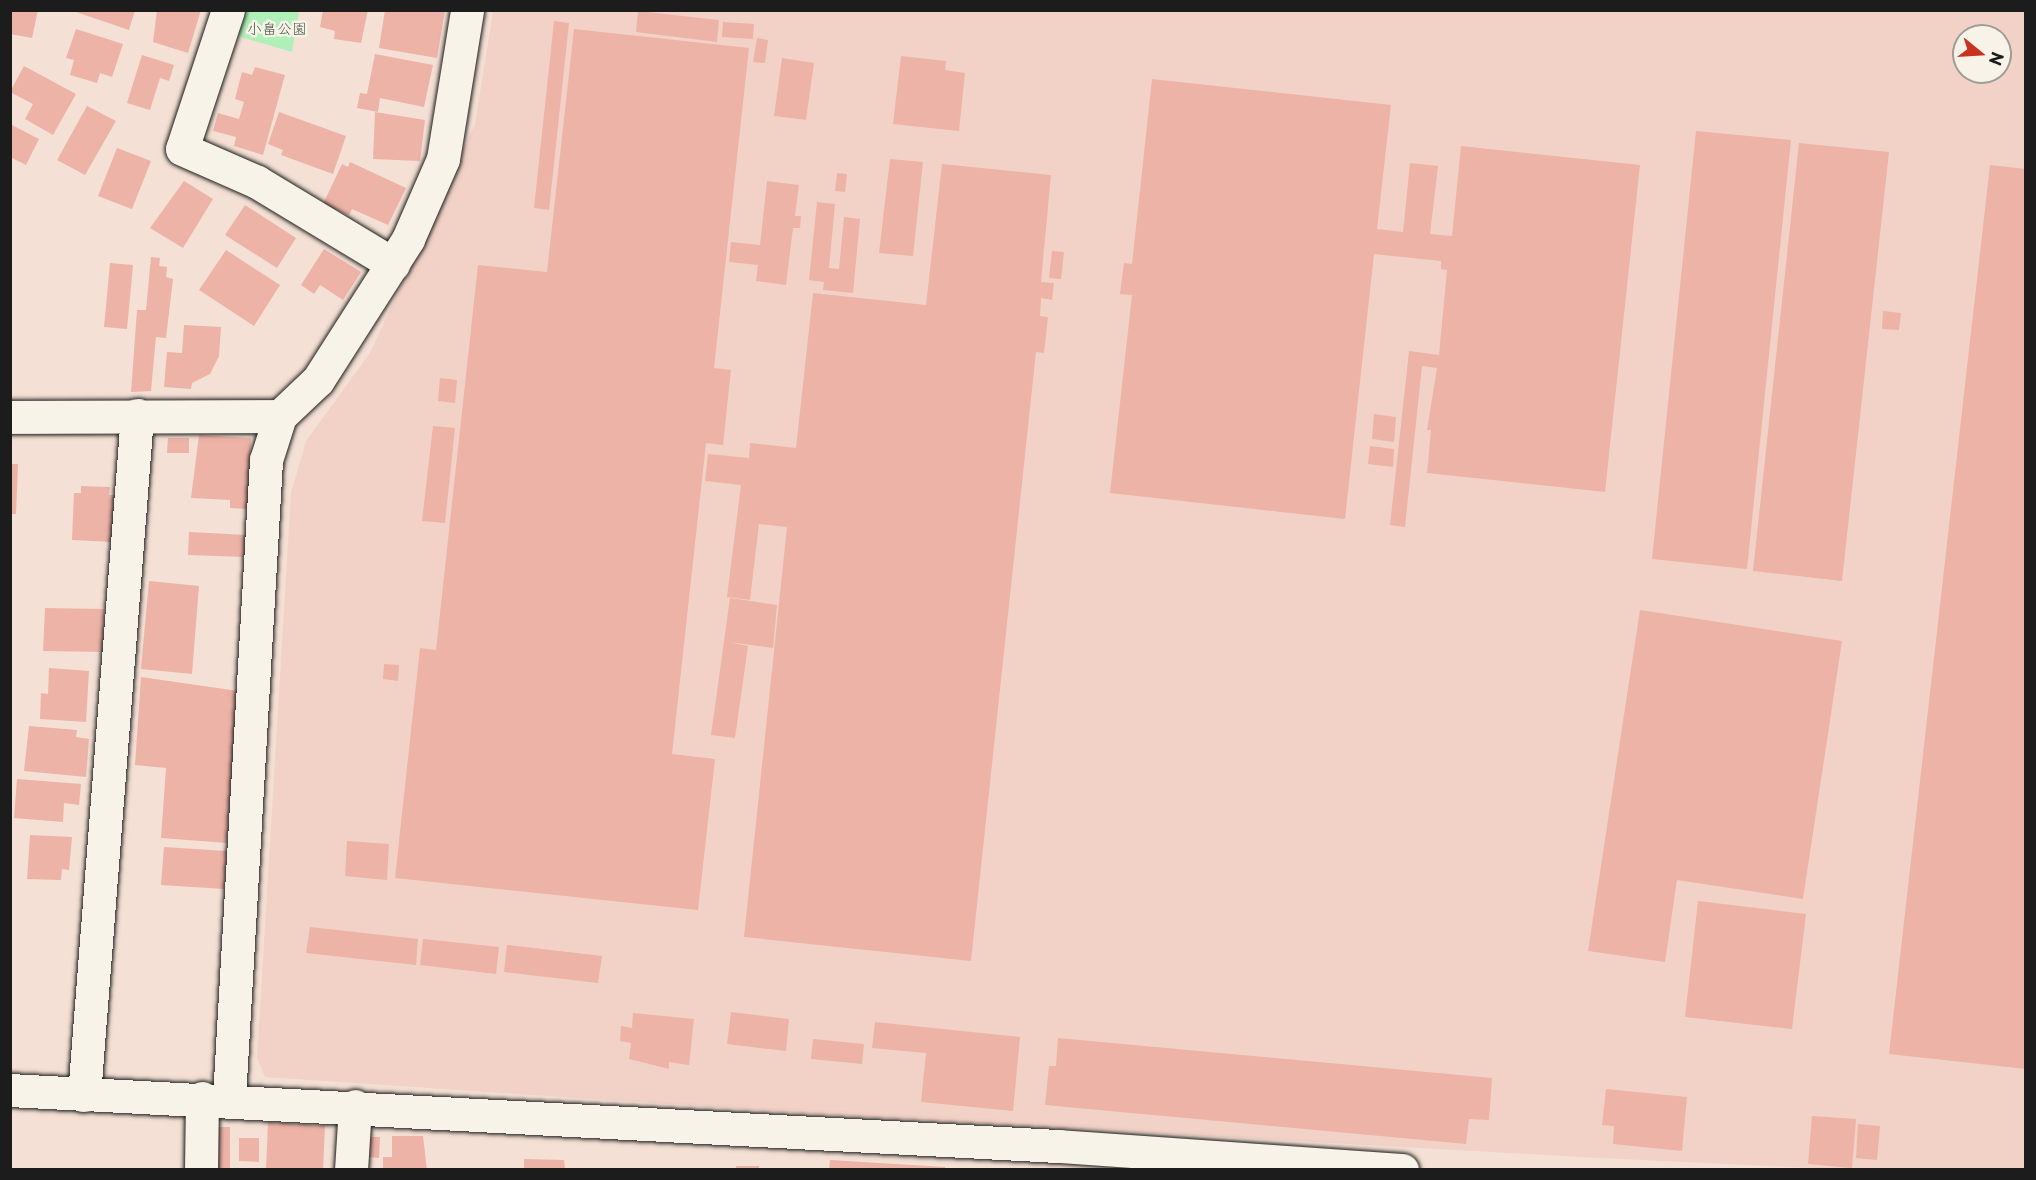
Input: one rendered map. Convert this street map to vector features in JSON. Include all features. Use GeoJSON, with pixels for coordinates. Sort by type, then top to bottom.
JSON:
{"type":"FeatureCollection","features":[{"type":"Feature","properties":{"kind":"street"},"geometry":{"type":"LineString","coordinates":[[228,10],[182,149],[257,182],[393,264]]}},
{"type":"Feature","properties":{"kind":"street"},"geometry":{"type":"LineString","coordinates":[[201,1170],[215,1098],[266,460],[280,416],[318,381],[393,264],[443,159],[467,10]]}},
{"type":"Feature","properties":{"kind":"street"},"geometry":{"type":"LineString","coordinates":[[84,1095],[137,415]]}},
{"type":"Feature","properties":{"kind":"street"},"geometry":{"type":"LineString","coordinates":[[10,417],[280,416]]}},
{"type":"Feature","properties":{"kind":"street"},"geometry":{"type":"LineString","coordinates":[[10,1090],[355,1106],[1058,1158],[1402,1170]]}},
{"type":"Feature","properties":{"kind":"street"},"geometry":{"type":"LineString","coordinates":[[351,1170],[355,1106]]}},
{"type":"Feature","properties":{"kind":"shaded area"},"geometry":{"type":"Polygon","coordinates":[[[493,11],[2025,11],[2025,1169],[1830,1169],[1599,1158],[833,1115],[265,1077],[257,1058],[291,493],[306,441],[370,353],[475,124],[493,11]]]}},
{"type":"Feature","properties":{"kind":"green space","name":"小畠公園"},"geometry":{"type":"Polygon","coordinates":[[[241,11],[299,11],[292,52],[241,37],[236,28],[241,11]]]}},
{"type":"Feature","properties":{"kind":"building"},"geometry":{"type":"Polygon","coordinates":[[[10,10],[38,10],[32,38],[10,34],[10,10]]]}},
{"type":"Feature","properties":{"kind":"building"},"geometry":{"type":"Polygon","coordinates":[[[70,10],[135,10],[129,30],[70,10]]]}},
{"type":"Feature","properties":{"kind":"building"},"geometry":{"type":"Polygon","coordinates":[[[157,10],[201,10],[188,53],[153,42],[157,10]]]}},
{"type":"Feature","properties":{"kind":"building"},"geometry":{"type":"Polygon","coordinates":[[[323,10],[368,10],[361,43],[334,39],[335,31],[320,27],[323,10]]]}},
{"type":"Feature","properties":{"kind":"building"},"geometry":{"type":"Polygon","coordinates":[[[385,10],[445,10],[437,58],[379,48],[385,10]]]}},
{"type":"Feature","properties":{"kind":"building"},"geometry":{"type":"Polygon","coordinates":[[[638,11],[719,20],[717,42],[636,32],[638,11]]]}},
{"type":"Feature","properties":{"kind":"building"},"geometry":{"type":"Polygon","coordinates":[[[554,21],[569,23],[549,210],[534,208],[554,21]]]}},
{"type":"Feature","properties":{"kind":"building"},"geometry":{"type":"Polygon","coordinates":[[[723,22],[754,24],[753,39],[722,37],[723,22]]]}},
{"type":"Feature","properties":{"kind":"building"},"geometry":{"type":"Polygon","coordinates":[[[76,29],[123,44],[112,77],[100,73],[97,83],[70,75],[74,60],[66,58],[76,29]]]}},
{"type":"Feature","properties":{"kind":"building"},"geometry":{"type":"Polygon","coordinates":[[[574,29],[749,48],[714,368],[731,370],[723,445],[706,443],[672,754],[715,759],[698,910],[395,878],[420,648],[436,650],[478,265],[547,272],[574,29]]]}},
{"type":"Feature","properties":{"kind":"building"},"geometry":{"type":"Polygon","coordinates":[[[757,38],[768,40],[765,63],[753,62],[757,38]]]}},
{"type":"Feature","properties":{"kind":"building"},"geometry":{"type":"Polygon","coordinates":[[[375,54],[433,65],[424,107],[380,98],[378,112],[357,108],[360,93],[367,94],[375,54]]]}},
{"type":"Feature","properties":{"kind":"building"},"geometry":{"type":"Polygon","coordinates":[[[142,55],[174,65],[169,81],[160,78],[150,110],[127,103],[142,55]]]}},
{"type":"Feature","properties":{"kind":"building"},"geometry":{"type":"Polygon","coordinates":[[[901,56],[946,61],[945,70],[965,73],[959,131],[893,124],[901,56]]]}},
{"type":"Feature","properties":{"kind":"building"},"geometry":{"type":"Polygon","coordinates":[[[782,58],[814,63],[806,120],[774,116],[782,58]]]}},
{"type":"Feature","properties":{"kind":"building"},"geometry":{"type":"Polygon","coordinates":[[[24,66],[76,94],[53,135],[25,119],[33,104],[10,92],[24,66]]]}},
{"type":"Feature","properties":{"kind":"building"},"geometry":{"type":"Polygon","coordinates":[[[255,67],[285,75],[263,155],[234,146],[236,137],[213,131],[218,113],[239,119],[244,102],[235,99],[242,72],[252,75],[255,67]]]}},
{"type":"Feature","properties":{"kind":"building"},"geometry":{"type":"Polygon","coordinates":[[[1152,79],[1391,105],[1377,229],[1403,232],[1410,163],[1438,166],[1430,234],[1452,236],[1461,146],[1640,165],[1605,492],[1427,473],[1431,430],[1427,430],[1437,368],[1422,366],[1405,527],[1390,525],[1409,351],[1439,355],[1447,270],[1441,269],[1441,261],[1374,254],[1345,519],[1110,493],[1132,295],[1120,294],[1124,263],[1132,264],[1152,79]]]}},
{"type":"Feature","properties":{"kind":"building"},"geometry":{"type":"Polygon","coordinates":[[[87,106],[116,121],[85,175],[57,160],[87,106]]]}},
{"type":"Feature","properties":{"kind":"building"},"geometry":{"type":"Polygon","coordinates":[[[279,112],[346,136],[333,174],[281,155],[283,150],[268,144],[279,112]]]}},
{"type":"Feature","properties":{"kind":"building"},"geometry":{"type":"Polygon","coordinates":[[[375,112],[425,120],[420,161],[373,159],[375,112]]]}},
{"type":"Feature","properties":{"kind":"building"},"geometry":{"type":"Polygon","coordinates":[[[10,124],[39,139],[26,165],[10,157],[10,124]]]}},
{"type":"Feature","properties":{"kind":"building"},"geometry":{"type":"Polygon","coordinates":[[[1696,131],[1791,140],[1747,569],[1652,559],[1696,131]]]}},
{"type":"Feature","properties":{"kind":"building"},"geometry":{"type":"Polygon","coordinates":[[[1799,143],[1889,152],[1842,581],[1753,571],[1799,143]]]}},
{"type":"Feature","properties":{"kind":"building"},"geometry":{"type":"Polygon","coordinates":[[[117,148],[151,161],[132,209],[98,196],[117,148]]]}},
{"type":"Feature","properties":{"kind":"building"},"geometry":{"type":"Polygon","coordinates":[[[890,159],[923,162],[913,256],[879,253],[890,159]]]}},
{"type":"Feature","properties":{"kind":"building"},"geometry":{"type":"Polygon","coordinates":[[[350,162],[406,188],[388,225],[352,209],[349,215],[323,204],[342,164],[348,167],[350,162]]]}},
{"type":"Feature","properties":{"kind":"building"},"geometry":{"type":"Polygon","coordinates":[[[942,164],[1051,175],[1041,282],[1054,283],[1052,300],[1041,298],[1040,316],[1048,317],[1044,353],[1036,352],[971,961],[744,937],[787,527],[759,524],[750,600],[727,597],[741,485],[705,481],[708,454],[749,458],[750,443],[796,448],[813,293],[926,305],[942,164]]]}},
{"type":"Feature","properties":{"kind":"building"},"geometry":{"type":"Polygon","coordinates":[[[1990,165],[2026,169],[2026,1069],[1889,1054],[1990,165]]]}},
{"type":"Feature","properties":{"kind":"building"},"geometry":{"type":"Polygon","coordinates":[[[837,173],[847,174],[845,192],[835,191],[837,173]]]}},
{"type":"Feature","properties":{"kind":"building"},"geometry":{"type":"Polygon","coordinates":[[[184,181],[213,199],[183,248],[150,228],[184,181]]]}},
{"type":"Feature","properties":{"kind":"building"},"geometry":{"type":"Polygon","coordinates":[[[767,181],[799,185],[795,216],[801,216],[800,228],[793,228],[786,285],[756,281],[758,265],[729,262],[731,242],[760,245],[767,181]]]}},
{"type":"Feature","properties":{"kind":"building"},"geometry":{"type":"Polygon","coordinates":[[[817,202],[835,204],[829,268],[839,269],[844,217],[860,219],[853,293],[823,290],[824,282],[809,280],[817,202]]]}},
{"type":"Feature","properties":{"kind":"building"},"geometry":{"type":"Polygon","coordinates":[[[245,205],[296,238],[277,268],[225,235],[245,205]]]}},
{"type":"Feature","properties":{"kind":"building"},"geometry":{"type":"Polygon","coordinates":[[[324,249],[361,272],[343,300],[320,285],[314,294],[301,285],[324,249]]]}},
{"type":"Feature","properties":{"kind":"building"},"geometry":{"type":"Polygon","coordinates":[[[226,250],[280,285],[254,326],[199,290],[226,250]]]}},
{"type":"Feature","properties":{"kind":"building"},"geometry":{"type":"Polygon","coordinates":[[[1052,251],[1064,252],[1061,279],[1049,278],[1052,251]]]}},
{"type":"Feature","properties":{"kind":"building"},"geometry":{"type":"Polygon","coordinates":[[[151,257],[160,258],[159,266],[167,267],[166,277],[173,279],[166,338],[156,337],[151,391],[131,392],[137,310],[146,310],[151,257]]]}},
{"type":"Feature","properties":{"kind":"building"},"geometry":{"type":"Polygon","coordinates":[[[110,263],[133,265],[127,329],[104,327],[110,263]]]}},
{"type":"Feature","properties":{"kind":"building"},"geometry":{"type":"Polygon","coordinates":[[[1883,311],[1901,313],[1899,330],[1882,329],[1883,311]]]}},
{"type":"Feature","properties":{"kind":"building"},"geometry":{"type":"Polygon","coordinates":[[[184,325],[221,327],[219,356],[210,374],[192,383],[191,389],[164,387],[167,352],[182,353],[184,325]]]}},
{"type":"Feature","properties":{"kind":"building"},"geometry":{"type":"Polygon","coordinates":[[[440,378],[457,380],[455,403],[438,401],[440,378]]]}},
{"type":"Feature","properties":{"kind":"building"},"geometry":{"type":"Polygon","coordinates":[[[1374,414],[1396,417],[1394,442],[1372,439],[1374,414]]]}},
{"type":"Feature","properties":{"kind":"building"},"geometry":{"type":"Polygon","coordinates":[[[433,426],[455,428],[445,523],[422,521],[433,426]]]}},
{"type":"Feature","properties":{"kind":"building"},"geometry":{"type":"Polygon","coordinates":[[[199,435],[251,438],[248,509],[230,508],[230,500],[191,498],[199,435]]]}},
{"type":"Feature","properties":{"kind":"building"},"geometry":{"type":"Polygon","coordinates":[[[168,438],[189,438],[189,453],[167,453],[168,438]]]}},
{"type":"Feature","properties":{"kind":"building"},"geometry":{"type":"Polygon","coordinates":[[[1370,446],[1394,449],[1393,467],[1368,464],[1370,446]]]}},
{"type":"Feature","properties":{"kind":"building"},"geometry":{"type":"Polygon","coordinates":[[[10,464],[18,464],[16,514],[10,514],[10,464]]]}},
{"type":"Feature","properties":{"kind":"building"},"geometry":{"type":"Polygon","coordinates":[[[81,486],[110,487],[109,495],[115,495],[113,542],[72,540],[74,493],[81,493],[81,486]]]}},
{"type":"Feature","properties":{"kind":"building"},"geometry":{"type":"Polygon","coordinates":[[[189,532],[247,535],[246,557],[188,555],[189,532]]]}},
{"type":"Feature","properties":{"kind":"building"},"geometry":{"type":"Polygon","coordinates":[[[149,581],[199,586],[192,674],[141,669],[149,581]]]}},
{"type":"Feature","properties":{"kind":"building"},"geometry":{"type":"Polygon","coordinates":[[[730,598],[777,605],[773,648],[729,642],[748,646],[735,738],[711,735],[730,598]]]}},
{"type":"Feature","properties":{"kind":"building"},"geometry":{"type":"Polygon","coordinates":[[[45,608],[104,609],[103,652],[43,651],[45,608]]]}},
{"type":"Feature","properties":{"kind":"building"},"geometry":{"type":"Polygon","coordinates":[[[1640,610],[1842,641],[1803,899],[1677,880],[1665,962],[1588,951],[1640,610]]]}},
{"type":"Feature","properties":{"kind":"building"},"geometry":{"type":"Polygon","coordinates":[[[384,664],[399,665],[398,681],[383,679],[384,664]]]}},
{"type":"Feature","properties":{"kind":"building"},"geometry":{"type":"Polygon","coordinates":[[[49,668],[89,671],[86,722],[40,719],[41,693],[48,694],[49,668]]]}},
{"type":"Feature","properties":{"kind":"building"},"geometry":{"type":"Polygon","coordinates":[[[141,677],[238,691],[227,843],[161,838],[166,768],[135,765],[141,677]]]}},
{"type":"Feature","properties":{"kind":"building"},"geometry":{"type":"Polygon","coordinates":[[[29,726],[77,730],[76,737],[89,739],[86,777],[24,771],[29,726]]]}},
{"type":"Feature","properties":{"kind":"building"},"geometry":{"type":"Polygon","coordinates":[[[17,779],[81,784],[79,805],[64,803],[63,822],[14,818],[17,779]]]}},
{"type":"Feature","properties":{"kind":"building"},"geometry":{"type":"Polygon","coordinates":[[[30,835],[72,837],[69,870],[62,869],[61,880],[27,879],[30,835]]]}},
{"type":"Feature","properties":{"kind":"building"},"geometry":{"type":"Polygon","coordinates":[[[347,841],[389,844],[387,880],[345,876],[347,841]]]}},
{"type":"Feature","properties":{"kind":"building"},"geometry":{"type":"Polygon","coordinates":[[[164,847],[227,851],[224,889],[161,885],[164,847]]]}},
{"type":"Feature","properties":{"kind":"building"},"geometry":{"type":"Polygon","coordinates":[[[1698,901],[1806,914],[1792,1029],[1685,1017],[1698,901]]]}},
{"type":"Feature","properties":{"kind":"building"},"geometry":{"type":"Polygon","coordinates":[[[310,927],[418,939],[416,965],[306,953],[310,927]]]}},
{"type":"Feature","properties":{"kind":"building"},"geometry":{"type":"Polygon","coordinates":[[[423,939],[499,947],[496,974],[420,965],[423,939]]]}},
{"type":"Feature","properties":{"kind":"building"},"geometry":{"type":"Polygon","coordinates":[[[507,945],[602,956],[598,983],[504,972],[507,945]]]}},
{"type":"Feature","properties":{"kind":"building"},"geometry":{"type":"Polygon","coordinates":[[[731,1012],[789,1019],[786,1051],[727,1044],[731,1012]]]}},
{"type":"Feature","properties":{"kind":"building"},"geometry":{"type":"Polygon","coordinates":[[[633,1013],[694,1019],[689,1065],[669,1062],[669,1069],[629,1059],[631,1043],[620,1041],[621,1026],[632,1028],[633,1013]]]}},
{"type":"Feature","properties":{"kind":"building"},"geometry":{"type":"Polygon","coordinates":[[[875,1022],[1020,1037],[1013,1111],[921,1102],[926,1053],[872,1048],[875,1022]]]}},
{"type":"Feature","properties":{"kind":"building"},"geometry":{"type":"Polygon","coordinates":[[[1058,1038],[1492,1078],[1489,1120],[1469,1119],[1466,1144],[1045,1105],[1049,1066],[1056,1066],[1058,1038]]]}},
{"type":"Feature","properties":{"kind":"building"},"geometry":{"type":"Polygon","coordinates":[[[813,1039],[864,1044],[862,1064],[811,1059],[813,1039]]]}},
{"type":"Feature","properties":{"kind":"building"},"geometry":{"type":"Polygon","coordinates":[[[1606,1089],[1687,1097],[1682,1151],[1613,1144],[1614,1126],[1602,1125],[1606,1089]]]}},
{"type":"Feature","properties":{"kind":"building"},"geometry":{"type":"Polygon","coordinates":[[[1812,1116],[1856,1119],[1852,1168],[1808,1164],[1812,1116]]]}},
{"type":"Feature","properties":{"kind":"building"},"geometry":{"type":"Polygon","coordinates":[[[268,1122],[325,1126],[323,1170],[266,1170],[268,1122]]]}},
{"type":"Feature","properties":{"kind":"building"},"geometry":{"type":"Polygon","coordinates":[[[1858,1124],[1880,1126],[1877,1160],[1856,1158],[1858,1124]]]}},
{"type":"Feature","properties":{"kind":"building"},"geometry":{"type":"Polygon","coordinates":[[[219,1127],[230,1127],[230,1170],[214,1170],[214,1134],[219,1127]]]}},
{"type":"Feature","properties":{"kind":"building"},"geometry":{"type":"Polygon","coordinates":[[[392,1136],[423,1136],[427,1170],[383,1170],[383,1157],[392,1157],[392,1136]]]}},
{"type":"Feature","properties":{"kind":"building"},"geometry":{"type":"Polygon","coordinates":[[[369,1137],[380,1137],[379,1158],[368,1157],[369,1137]]]}},
{"type":"Feature","properties":{"kind":"building"},"geometry":{"type":"Polygon","coordinates":[[[239,1138],[259,1138],[259,1162],[239,1161],[239,1138]]]}},
{"type":"Feature","properties":{"kind":"building"},"geometry":{"type":"Polygon","coordinates":[[[524,1159],[564,1160],[565,1170],[524,1170],[524,1159]]]}},
{"type":"Feature","properties":{"kind":"building"},"geometry":{"type":"Polygon","coordinates":[[[830,1160],[945,1167],[945,1170],[829,1170],[830,1160]]]}},
{"type":"Feature","properties":{"kind":"building"},"geometry":{"type":"Polygon","coordinates":[[[736,1166],[759,1166],[759,1170],[736,1170],[736,1166]]]}}]}
